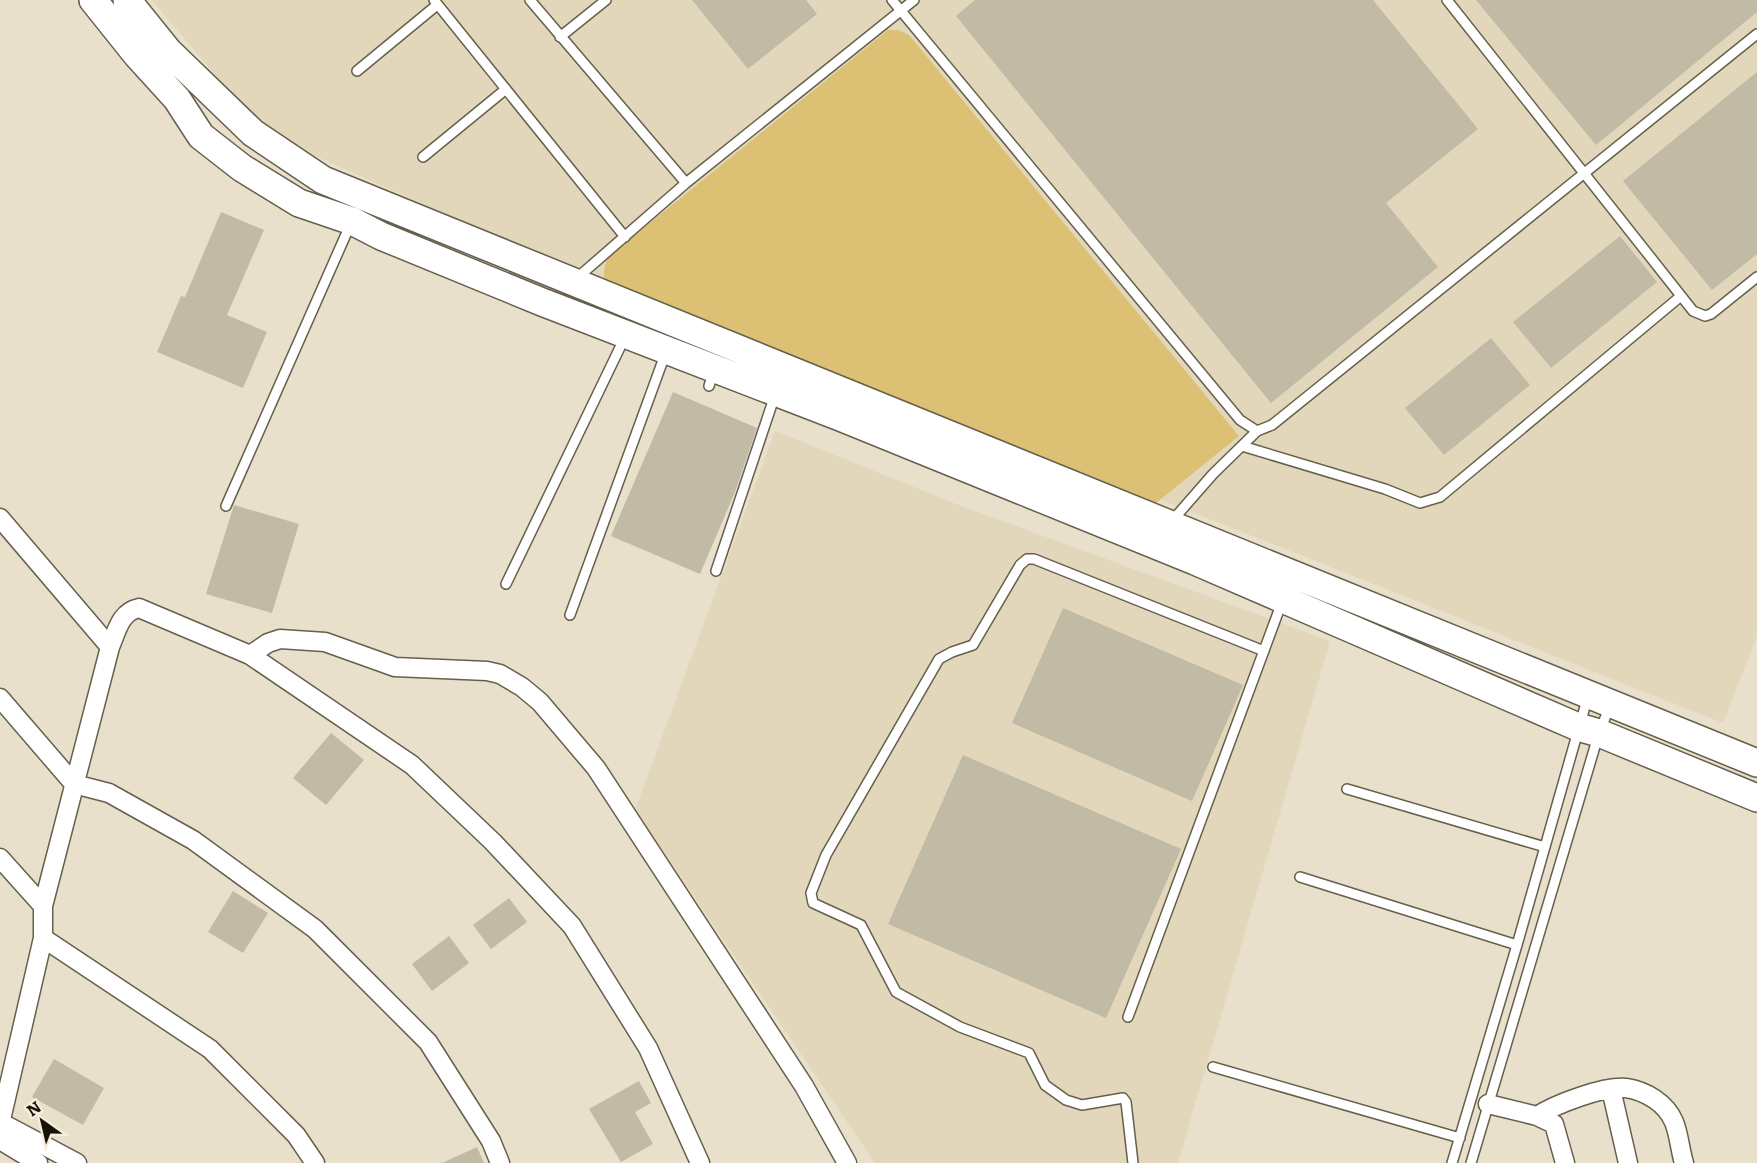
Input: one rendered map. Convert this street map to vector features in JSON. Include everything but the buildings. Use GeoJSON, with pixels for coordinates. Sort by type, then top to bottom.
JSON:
{"type":"FeatureCollection","features":[{"type":"Feature","properties":{"kind":"street"},"geometry":{"type":"LineString","coordinates":[[93,0],[137,56],[177,99],[201,136],[242,168],[300,203],[352,221],[381,236],[667,350],[712,378],[776,392],[918,435],[1169,524],[1757,763]]}},
{"type":"Feature","properties":{"kind":"street"},"geometry":{"type":"LineString","coordinates":[[127,0],[168,51],[253,133],[323,180],[573,282],[1283,600],[1589,730],[1757,798]]}},
{"type":"Feature","properties":{"kind":"street"},"geometry":{"type":"LineString","coordinates":[[0,518],[110,647]]}},
{"type":"Feature","properties":{"kind":"street"},"geometry":{"type":"LineString","coordinates":[[76,1163],[0,1123],[44,938],[44,906],[110,647],[124,614],[138,608],[250,655],[412,765],[494,842],[572,926],[648,1048],[700,1163]]}},
{"type":"Feature","properties":{"kind":"street"},"geometry":{"type":"LineString","coordinates":[[250,655],[268,643],[280,639],[325,642],[395,667],[494,672],[522,687],[540,702],[596,768],[804,1086],[847,1163]]}},
{"type":"Feature","properties":{"kind":"street"},"geometry":{"type":"LineString","coordinates":[[0,698],[74,784],[109,793],[193,840],[315,929],[428,1042],[491,1141],[500,1163]]}},
{"type":"Feature","properties":{"kind":"street"},"geometry":{"type":"LineString","coordinates":[[0,858],[44,906]]}},
{"type":"Feature","properties":{"kind":"street"},"geometry":{"type":"LineString","coordinates":[[44,938],[210,1049],[296,1135],[315,1163]]}},
{"type":"Feature","properties":{"kind":"street"},"geometry":{"type":"LineString","coordinates":[[0,1052],[14,1067]]}},
{"type":"Feature","properties":{"kind":"street"},"geometry":{"type":"LineString","coordinates":[[1537,1116],[1556,1105],[1611,1089],[1626,1088],[1653,1097],[1664,1107],[1674,1122],[1684,1163]]}},
{"type":"Feature","properties":{"kind":"street"},"geometry":{"type":"LineString","coordinates":[[1611,1089],[1628,1163]]}},
{"type":"Feature","properties":{"kind":"street"},"geometry":{"type":"LineString","coordinates":[[1488,1104],[1537,1116],[1554,1124],[1565,1163]]}},
{"type":"Feature","properties":{"kind":"street"},"geometry":{"type":"LineString","coordinates":[[0,1140],[38,1163]]}},
{"type":"Feature","properties":{"kind":"lane"},"geometry":{"type":"LineString","coordinates":[[530,0],[686,183]]}},
{"type":"Feature","properties":{"kind":"lane"},"geometry":{"type":"LineString","coordinates":[[560,37],[606,0]]}},
{"type":"Feature","properties":{"kind":"lane"},"geometry":{"type":"LineString","coordinates":[[891,0],[1240,420],[1257,431]]}},
{"type":"Feature","properties":{"kind":"lane"},"geometry":{"type":"LineString","coordinates":[[573,282],[686,183],[914,0]]}},
{"type":"Feature","properties":{"kind":"lane"},"geometry":{"type":"LineString","coordinates":[[1447,0],[1693,311],[1705,315],[1711,314],[1757,277]]}},
{"type":"Feature","properties":{"kind":"lane"},"geometry":{"type":"LineString","coordinates":[[357,71],[435,2],[625,237]]}},
{"type":"Feature","properties":{"kind":"lane"},"geometry":{"type":"LineString","coordinates":[[1169,524],[1213,474],[1257,431],[1272,425],[1757,34]]}},
{"type":"Feature","properties":{"kind":"lane"},"geometry":{"type":"LineString","coordinates":[[423,157],[506,89]]}},
{"type":"Feature","properties":{"kind":"lane"},"geometry":{"type":"LineString","coordinates":[[226,506],[352,221]]}},
{"type":"Feature","properties":{"kind":"lane"},"geometry":{"type":"LineString","coordinates":[[1242,447],[1385,489],[1420,503],[1440,497],[1681,296]]}},
{"type":"Feature","properties":{"kind":"lane"},"geometry":{"type":"LineString","coordinates":[[506,584],[627,334]]}},
{"type":"Feature","properties":{"kind":"lane"},"geometry":{"type":"LineString","coordinates":[[570,615],[667,350]]}},
{"type":"Feature","properties":{"kind":"lane"},"geometry":{"type":"LineString","coordinates":[[716,571],[776,392]]}},
{"type":"Feature","properties":{"kind":"lane"},"geometry":{"type":"LineString","coordinates":[[1133,1163],[1126,1102],[1123,1098],[1082,1105],[1066,1100],[1045,1085],[1029,1053],[960,1027],[896,992],[861,925],[813,903],[811,893],[826,855],[939,659],[973,645],[1020,565],[1027,559],[1034,559],[1264,651]]}},
{"type":"Feature","properties":{"kind":"lane"},"geometry":{"type":"LineString","coordinates":[[1128,1017],[1283,600]]}},
{"type":"Feature","properties":{"kind":"lane"},"geometry":{"type":"LineString","coordinates":[[1452,1163],[1545,847],[1600,699]]}},
{"type":"Feature","properties":{"kind":"lane"},"geometry":{"type":"LineString","coordinates":[[1471,1163],[1589,730],[1600,699]]}},
{"type":"Feature","properties":{"kind":"lane"},"geometry":{"type":"LineString","coordinates":[[1347,789],[1545,847]]}},
{"type":"Feature","properties":{"kind":"lane"},"geometry":{"type":"LineString","coordinates":[[1300,877],[1517,945]]}},
{"type":"Feature","properties":{"kind":"lane"},"geometry":{"type":"LineString","coordinates":[[1213,1067],[1460,1138]]}},
{"type":"Feature","properties":{"kind":"shaded area"},"geometry":{"type":"Polygon","coordinates":[[[152,0],[1757,0],[1757,636],[1723,723],[479,229],[279,140],[220,81],[152,0]]]}},
{"type":"Feature","properties":{"kind":"shaded area"},"geometry":{"type":"Polygon","coordinates":[[[888,30],[898,30],[909,35],[1239,436],[1156,503],[616,290],[605,279],[604,272],[608,257],[888,30]]]}},
{"type":"Feature","properties":{"kind":"shaded area"},"geometry":{"type":"Polygon","coordinates":[[[775,431],[956,504],[1330,641],[1178,1163],[875,1163],[635,810],[775,431]]]}}]}
